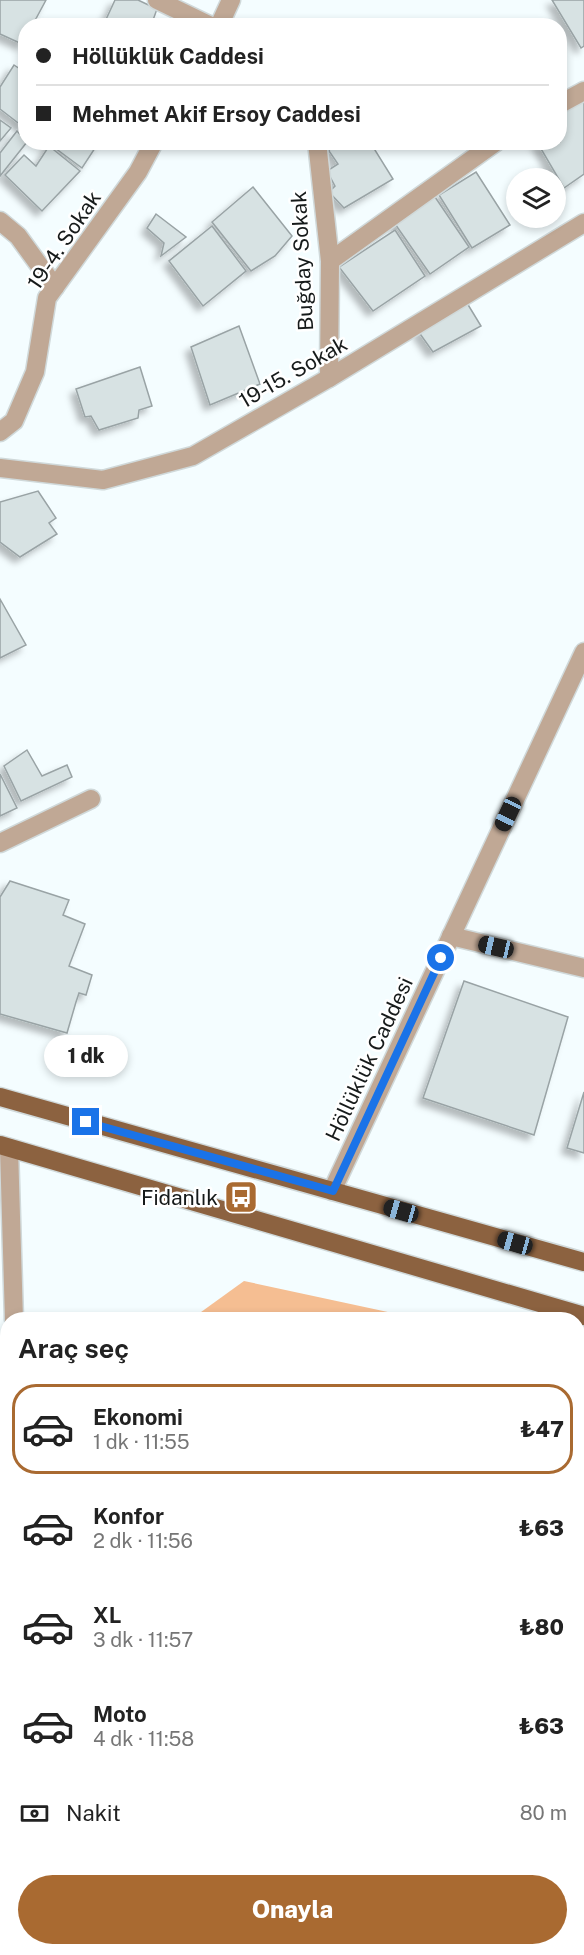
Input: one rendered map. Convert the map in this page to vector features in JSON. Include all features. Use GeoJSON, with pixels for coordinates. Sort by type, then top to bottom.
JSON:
{"type":"FeatureCollection","features":[{"type":"Feature","properties":{"kind":"main road"},"geometry":{"type":"LineString","coordinates":[[0,1097],[584,1263]]}},
{"type":"Feature","properties":{"kind":"main road"},"geometry":{"type":"LineString","coordinates":[[4,1146],[570,1312]]}},
{"type":"Feature","properties":{"kind":"street"},"geometry":{"type":"LineString","coordinates":[[158,0],[195,18]]}},
{"type":"Feature","properties":{"kind":"street"},"geometry":{"type":"LineString","coordinates":[[223,18],[231,0]]}},
{"type":"Feature","properties":{"kind":"street"},"geometry":{"type":"LineString","coordinates":[[567,100],[584,91]]}},
{"type":"Feature","properties":{"kind":"street","name":"19-4. Sokak"},"geometry":{"type":"LineString","coordinates":[[0,432],[14,421],[35,372],[47,298],[138,172],[150,150]]}},
{"type":"Feature","properties":{"kind":"street","name":"Buğday Sokak"},"geometry":{"type":"LineString","coordinates":[[318,150],[330,261],[329,378]]}},
{"type":"Feature","properties":{"kind":"street"},"geometry":{"type":"LineString","coordinates":[[330,261],[485,150]]}},
{"type":"Feature","properties":{"kind":"street"},"geometry":{"type":"LineString","coordinates":[[0,220],[18,236],[55,287]]}},
{"type":"Feature","properties":{"kind":"street","name":"19-15. Sokak"},"geometry":{"type":"LineString","coordinates":[[0,468],[103,480],[193,456],[329,378],[584,222]]}},
{"type":"Feature","properties":{"kind":"street","name":"Höllüklük Caddesi"},"geometry":{"type":"LineString","coordinates":[[333,1191],[584,652]]}},
{"type":"Feature","properties":{"kind":"street"},"geometry":{"type":"LineString","coordinates":[[0,843],[91,799]]}},
{"type":"Feature","properties":{"kind":"street"},"geometry":{"type":"LineString","coordinates":[[451,936],[584,968]]}},
{"type":"Feature","properties":{"kind":"street"},"geometry":{"type":"LineString","coordinates":[[4,1146],[14,1312]]}},
{"type":"Feature","properties":{"kind":"shaded area"},"geometry":{"type":"Polygon","coordinates":[[[244,1281],[388,1312],[201,1312],[244,1281]]]}},
{"type":"Feature","properties":{"kind":"building"},"geometry":{"type":"Polygon","coordinates":[[[0,0],[46,0],[36,18],[18,18],[18,42],[0,34],[0,0]]]}},
{"type":"Feature","properties":{"kind":"building"},"geometry":{"type":"Polygon","coordinates":[[[115,0],[138,0],[157,9],[154,18],[107,18],[115,0]]]}},
{"type":"Feature","properties":{"kind":"building"},"geometry":{"type":"Polygon","coordinates":[[[552,0],[584,0],[584,46],[581,48],[567,25],[567,18],[563,18],[552,0]]]}},
{"type":"Feature","properties":{"kind":"building"},"geometry":{"type":"Polygon","coordinates":[[[14,65],[18,68],[18,123],[0,109],[0,87],[14,65]]]}},
{"type":"Feature","properties":{"kind":"building"},"geometry":{"type":"Polygon","coordinates":[[[584,101],[584,174],[566,187],[566,168],[552,168],[542,150],[567,150],[567,109],[584,101]]]}},
{"type":"Feature","properties":{"kind":"building"},"geometry":{"type":"Polygon","coordinates":[[[0,120],[11,128],[0,141],[0,120]]]}},
{"type":"Feature","properties":{"kind":"building"},"geometry":{"type":"Polygon","coordinates":[[[17,131],[18,150],[21,150],[0,176],[0,153],[17,131]]]}},
{"type":"Feature","properties":{"kind":"building"},"geometry":{"type":"Polygon","coordinates":[[[46,150],[54,150],[80,171],[42,211],[5,175],[24,155],[36,166],[46,150]]]}},
{"type":"Feature","properties":{"kind":"building"},"geometry":{"type":"Polygon","coordinates":[[[58,150],[94,150],[82,168],[58,150]]]}},
{"type":"Feature","properties":{"kind":"building"},"geometry":{"type":"Polygon","coordinates":[[[375,150],[393,179],[344,208],[329,192],[335,186],[327,171],[338,164],[329,151],[375,150]]]}},
{"type":"Feature","properties":{"kind":"building"},"geometry":{"type":"Polygon","coordinates":[[[476,172],[506,219],[506,227],[472,248],[439,195],[476,172]]]}},
{"type":"Feature","properties":{"kind":"building"},"geometry":{"type":"Polygon","coordinates":[[[253,187],[292,236],[275,256],[251,271],[212,222],[253,187]]]}},
{"type":"Feature","properties":{"kind":"building"},"geometry":{"type":"Polygon","coordinates":[[[435,197],[469,247],[430,274],[393,221],[435,197]]]}},
{"type":"Feature","properties":{"kind":"building"},"geometry":{"type":"Polygon","coordinates":[[[156,214],[186,237],[161,256],[164,243],[147,228],[156,214]]]}},
{"type":"Feature","properties":{"kind":"building"},"geometry":{"type":"Polygon","coordinates":[[[212,226],[246,271],[203,306],[169,261],[212,226]]]}},
{"type":"Feature","properties":{"kind":"building"},"geometry":{"type":"Polygon","coordinates":[[[395,230],[425,276],[373,311],[339,267],[395,230]]]}},
{"type":"Feature","properties":{"kind":"building"},"geometry":{"type":"Polygon","coordinates":[[[467,303],[481,326],[433,352],[418,331],[467,303]]]}},
{"type":"Feature","properties":{"kind":"building"},"geometry":{"type":"Polygon","coordinates":[[[239,326],[260,384],[210,405],[191,347],[239,326]]]}},
{"type":"Feature","properties":{"kind":"building"},"geometry":{"type":"Polygon","coordinates":[[[140,367],[152,406],[139,410],[138,418],[99,430],[91,416],[85,417],[76,389],[140,367]]]}},
{"type":"Feature","properties":{"kind":"building"},"geometry":{"type":"Polygon","coordinates":[[[38,491],[56,518],[49,523],[57,534],[20,557],[0,542],[0,502],[38,491]]]}},
{"type":"Feature","properties":{"kind":"building"},"geometry":{"type":"Polygon","coordinates":[[[0,599],[26,645],[0,658],[0,599]]]}},
{"type":"Feature","properties":{"kind":"building"},"geometry":{"type":"Polygon","coordinates":[[[27,750],[42,776],[67,765],[72,777],[21,801],[4,766],[27,750]]]}},
{"type":"Feature","properties":{"kind":"building"},"geometry":{"type":"Polygon","coordinates":[[[0,774],[17,808],[0,816],[0,774]]]}},
{"type":"Feature","properties":{"kind":"building"},"geometry":{"type":"Polygon","coordinates":[[[10,881],[69,900],[63,915],[85,924],[69,966],[92,975],[86,995],[79,993],[67,1033],[0,1014],[0,897],[10,881]]]}},
{"type":"Feature","properties":{"kind":"building"},"geometry":{"type":"Polygon","coordinates":[[[464,981],[568,1017],[534,1135],[423,1098],[464,981]]]}},
{"type":"Feature","properties":{"kind":"building"},"geometry":{"type":"Polygon","coordinates":[[[584,1092],[584,1153],[567,1148],[584,1092]]]}},
{"type":"Feature","properties":{"kind":"place","name":"Fidanlık"},"geometry":{"type":"Point","coordinates":[241,1197]}},
{"type":"Feature","properties":{"kind":"route"},"geometry":{"type":"LineString","coordinates":[[86,1122],[333,1191],[441,958]]}}]}
